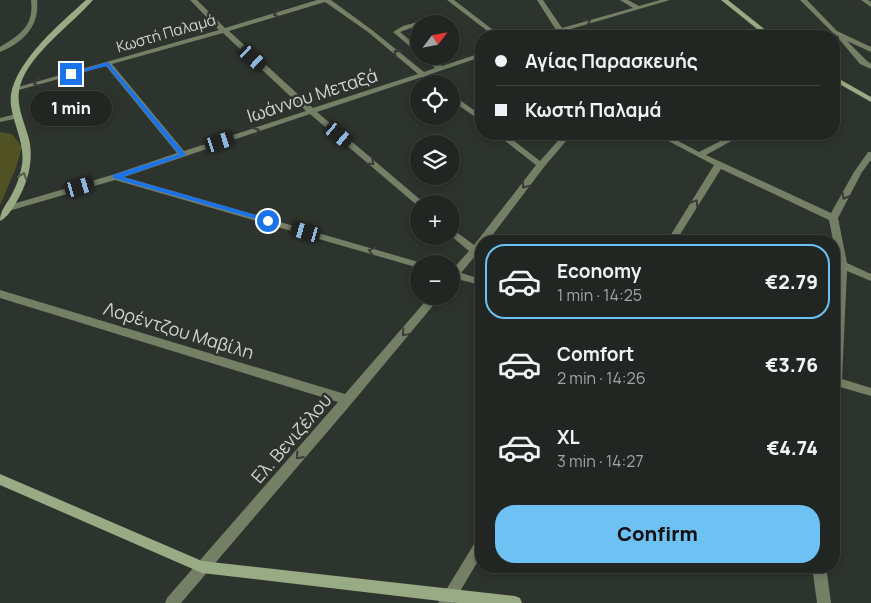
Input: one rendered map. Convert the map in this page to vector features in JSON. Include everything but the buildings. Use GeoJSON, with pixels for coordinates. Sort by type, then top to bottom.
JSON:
{"type":"FeatureCollection","features":[{"type":"Feature","properties":{"kind":"street"},"geometry":{"type":"LineString","coordinates":[[0,50],[23,35],[31,25],[36,16],[34,0]]}},
{"type":"Feature","properties":{"kind":"street"},"geometry":{"type":"LineString","coordinates":[[0,218],[9,208],[24,176],[27,161],[27,146],[16,116],[15,89],[27,66],[90,0]]}},
{"type":"Feature","properties":{"kind":"street"},"geometry":{"type":"LineString","coordinates":[[193,0],[223,31],[312,112],[410,195]]}},
{"type":"Feature","properties":{"kind":"street"},"geometry":{"type":"LineString","coordinates":[[326,0],[370,31],[423,75]]}},
{"type":"Feature","properties":{"kind":"street","name":"Κωστή Παλαμά"},"geometry":{"type":"LineString","coordinates":[[15,89],[108,64],[326,0]]}},
{"type":"Feature","properties":{"kind":"street"},"geometry":{"type":"LineString","coordinates":[[450,0],[490,30]]}},
{"type":"Feature","properties":{"kind":"street"},"geometry":{"type":"LineString","coordinates":[[540,0],[560,30]]}},
{"type":"Feature","properties":{"kind":"street"},"geometry":{"type":"LineString","coordinates":[[623,0],[638,8]]}},
{"type":"Feature","properties":{"kind":"street"},"geometry":{"type":"LineString","coordinates":[[571,30],[667,0]]}},
{"type":"Feature","properties":{"kind":"street"},"geometry":{"type":"LineString","coordinates":[[724,0],[762,30]]}},
{"type":"Feature","properties":{"kind":"street"},"geometry":{"type":"LineString","coordinates":[[803,0],[833,30]]}},
{"type":"Feature","properties":{"kind":"street"},"geometry":{"type":"LineString","coordinates":[[864,0],[871,5]]}},
{"type":"Feature","properties":{"kind":"street"},"geometry":{"type":"LineString","coordinates":[[410,26],[396,32],[410,44]]}},
{"type":"Feature","properties":{"kind":"street"},"geometry":{"type":"LineString","coordinates":[[840,34],[871,50]]}},
{"type":"Feature","properties":{"kind":"street"},"geometry":{"type":"LineString","coordinates":[[840,38],[862,62],[871,67]]}},
{"type":"Feature","properties":{"kind":"street","name":"Ιωάννου Μεταξά"},"geometry":{"type":"LineString","coordinates":[[423,75],[475,57]]}},
{"type":"Feature","properties":{"kind":"street"},"geometry":{"type":"LineString","coordinates":[[108,64],[183,155]]}},
{"type":"Feature","properties":{"kind":"street"},"geometry":{"type":"LineString","coordinates":[[436,65],[440,68]]}},
{"type":"Feature","properties":{"kind":"street","name":"Ιωάννου Μεταξά"},"geometry":{"type":"LineString","coordinates":[[9,208],[115,177],[410,79]]}},
{"type":"Feature","properties":{"kind":"street"},"geometry":{"type":"LineString","coordinates":[[840,82],[871,100]]}},
{"type":"Feature","properties":{"kind":"street"},"geometry":{"type":"LineString","coordinates":[[460,103],[475,114]]}},
{"type":"Feature","properties":{"kind":"street"},"geometry":{"type":"LineString","coordinates":[[0,120],[16,116]]}},
{"type":"Feature","properties":{"kind":"street"},"geometry":{"type":"LineString","coordinates":[[508,140],[541,165]]}},
{"type":"Feature","properties":{"kind":"street"},"geometry":{"type":"LineString","coordinates":[[488,235],[541,165],[563,140]]}},
{"type":"Feature","properties":{"kind":"street"},"geometry":{"type":"LineString","coordinates":[[670,140],[719,165],[833,218]]}},
{"type":"Feature","properties":{"kind":"street"},"geometry":{"type":"LineString","coordinates":[[699,155],[728,140]]}},
{"type":"Feature","properties":{"kind":"street"},"geometry":{"type":"LineString","coordinates":[[837,235],[833,218],[858,172],[871,154]]}},
{"type":"Feature","properties":{"kind":"street"},"geometry":{"type":"LineString","coordinates":[[675,235],[719,165]]}},
{"type":"Feature","properties":{"kind":"street"},"geometry":{"type":"LineString","coordinates":[[115,177],[410,262]]}},
{"type":"Feature","properties":{"kind":"street"},"geometry":{"type":"LineString","coordinates":[[460,235],[475,243]]}},
{"type":"Feature","properties":{"kind":"street"},"geometry":{"type":"LineString","coordinates":[[460,267],[475,251]]}},
{"type":"Feature","properties":{"kind":"street"},"geometry":{"type":"LineString","coordinates":[[840,251],[843,265],[840,310]]}},
{"type":"Feature","properties":{"kind":"street"},"geometry":{"type":"LineString","coordinates":[[843,265],[871,278]]}},
{"type":"Feature","properties":{"kind":"street"},"geometry":{"type":"LineString","coordinates":[[460,278],[475,281]]}},
{"type":"Feature","properties":{"kind":"street","name":"Λορέντζου Μαβίλη"},"geometry":{"type":"LineString","coordinates":[[0,294],[348,400]]}},
{"type":"Feature","properties":{"kind":"street","name":"Ελ. Βενιζέλου"},"geometry":{"type":"LineString","coordinates":[[172,603],[428,305]]}},
{"type":"Feature","properties":{"kind":"street"},"geometry":{"type":"LineString","coordinates":[[840,386],[871,392]]}},
{"type":"Feature","properties":{"kind":"street"},"geometry":{"type":"LineString","coordinates":[[0,479],[202,567],[447,599],[515,603]]}},
{"type":"Feature","properties":{"kind":"street"},"geometry":{"type":"LineString","coordinates":[[447,599],[475,555]]}},
{"type":"Feature","properties":{"kind":"street"},"geometry":{"type":"LineString","coordinates":[[820,573],[824,603]]}},
{"type":"Feature","properties":{"kind":"shaded area"},"geometry":{"type":"Polygon","coordinates":[[[0,132],[12,134],[22,147],[16,168],[0,205],[0,132]]]}},
{"type":"Feature","properties":{"kind":"route"},"geometry":{"type":"LineString","coordinates":[[71,74],[108,64],[183,155],[115,177],[268,221]]}}]}
